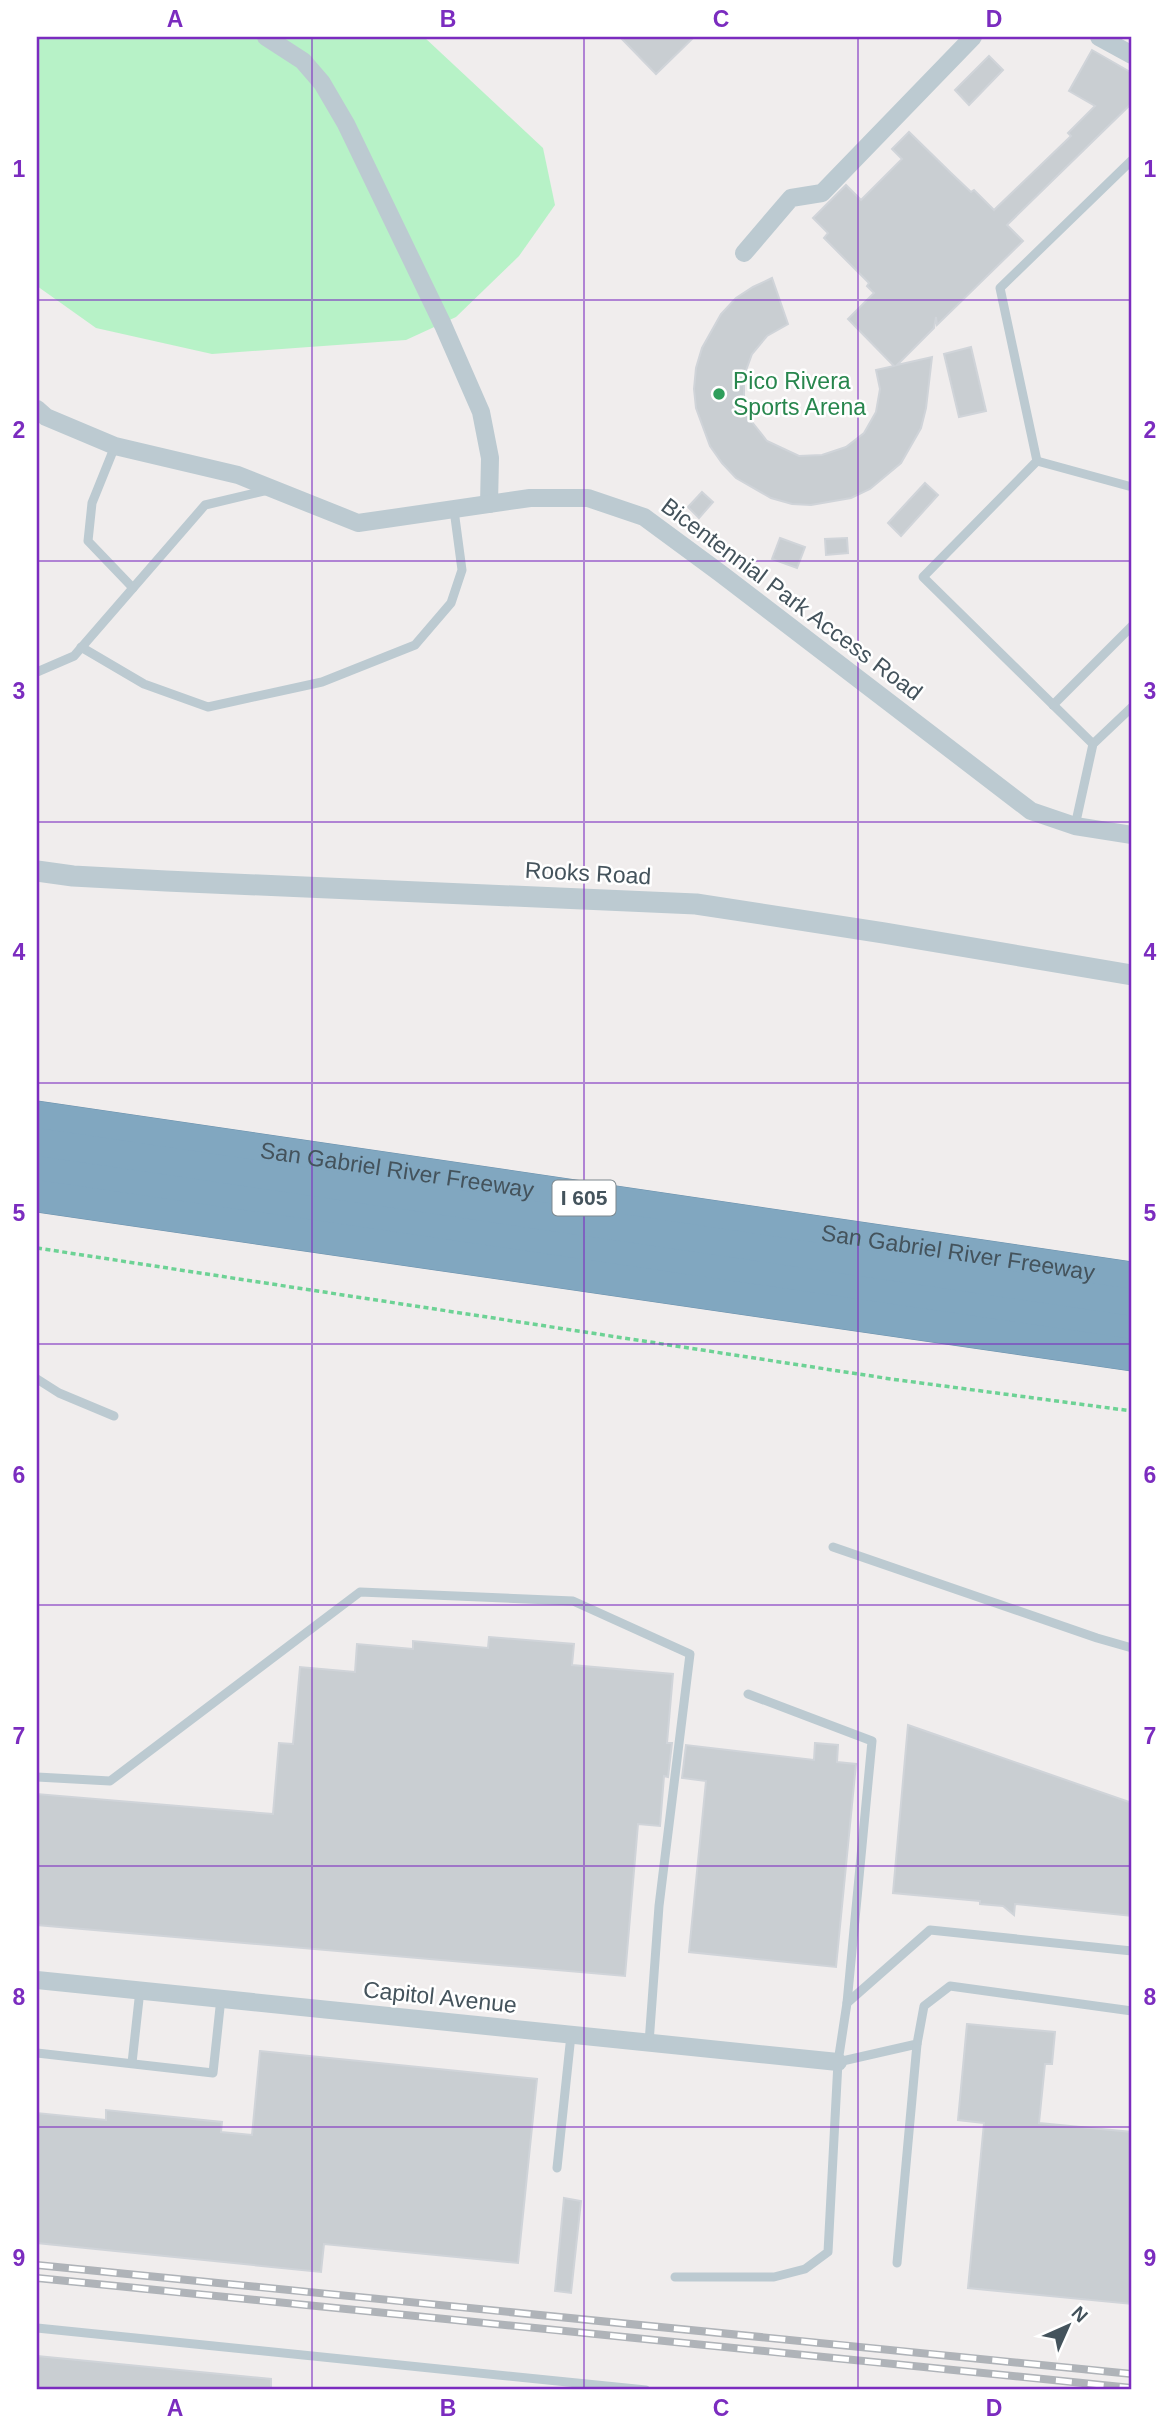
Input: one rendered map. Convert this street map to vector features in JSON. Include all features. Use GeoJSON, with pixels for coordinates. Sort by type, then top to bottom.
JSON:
{"type":"FeatureCollection","features":[{"type":"Feature","properties":{"kind":"highway","name":"San Gabriel River Freeway"},"geometry":{"type":"LineString","coordinates":[[37,1117],[1132,1278]]}},
{"type":"Feature","properties":{"kind":"highway"},"geometry":{"type":"LineString","coordinates":[[37,1144],[1132,1305]]}},
{"type":"Feature","properties":{"kind":"highway"},"geometry":{"type":"LineString","coordinates":[[37,1172],[1132,1332]]}},
{"type":"Feature","properties":{"kind":"highway"},"geometry":{"type":"LineString","coordinates":[[37,1196],[1132,1355]]}},
{"type":"Feature","properties":{"kind":"street"},"geometry":{"type":"LineString","coordinates":[[266,37],[303,61],[322,83],[346,124],[443,325],[481,412],[488,439],[489,504]]}},
{"type":"Feature","properties":{"kind":"street"},"geometry":{"type":"LineString","coordinates":[[744,253],[791,198],[822,193],[973,37]]}},
{"type":"Feature","properties":{"kind":"street"},"geometry":{"type":"LineString","coordinates":[[1099,37],[1132,55]]}},
{"type":"Feature","properties":{"kind":"street","name":"Bicentennial Park Access Road"},"geometry":{"type":"LineString","coordinates":[[37,410],[46,417],[115,446],[237,475],[358,523],[530,498],[588,498],[644,517],[1031,811],[1075,826],[1132,835]]}},
{"type":"Feature","properties":{"kind":"street","name":"Rooks Road"},"geometry":{"type":"LineString","coordinates":[[37,871],[73,876],[166,881],[696,904],[1132,975]]}},
{"type":"Feature","properties":{"kind":"street","name":"Capitol Avenue"},"geometry":{"type":"LineString","coordinates":[[37,1980],[838,2062]]}},
{"type":"Feature","properties":{"kind":"lane"},"geometry":{"type":"LineString","coordinates":[[1037,461],[1000,288],[1132,160]]}},
{"type":"Feature","properties":{"kind":"lane"},"geometry":{"type":"LineString","coordinates":[[115,446],[92,503],[88,541],[133,588]]}},
{"type":"Feature","properties":{"kind":"lane"},"geometry":{"type":"LineString","coordinates":[[1037,461],[1132,487]]}},
{"type":"Feature","properties":{"kind":"lane"},"geometry":{"type":"LineString","coordinates":[[1037,461],[923,577],[1093,744]]}},
{"type":"Feature","properties":{"kind":"lane"},"geometry":{"type":"LineString","coordinates":[[37,672],[74,656],[205,505],[273,489]]}},
{"type":"Feature","properties":{"kind":"lane"},"geometry":{"type":"LineString","coordinates":[[82,647],[144,684],[208,707],[322,682],[415,645],[450,603],[461,570],[454,510]]}},
{"type":"Feature","properties":{"kind":"lane"},"geometry":{"type":"LineString","coordinates":[[1053,705],[1132,626]]}},
{"type":"Feature","properties":{"kind":"lane"},"geometry":{"type":"LineString","coordinates":[[1075,826],[1093,744],[1132,707]]}},
{"type":"Feature","properties":{"kind":"lane"},"geometry":{"type":"LineString","coordinates":[[37,1379],[59,1393],[114,1416]]}},
{"type":"Feature","properties":{"kind":"lane"},"geometry":{"type":"LineString","coordinates":[[833,1547],[1132,1648]]}},
{"type":"Feature","properties":{"kind":"lane"},"geometry":{"type":"LineString","coordinates":[[37,1777],[110,1781],[360,1592],[573,1601],[690,1654],[659,1906],[649,2043]]}},
{"type":"Feature","properties":{"kind":"lane"},"geometry":{"type":"LineString","coordinates":[[675,2277],[774,2277],[805,2269],[828,2252],[838,2062],[847,2003],[872,1741],[748,1694]]}},
{"type":"Feature","properties":{"kind":"lane"},"geometry":{"type":"LineString","coordinates":[[847,2003],[930,1930],[1132,1951]]}},
{"type":"Feature","properties":{"kind":"lane"},"geometry":{"type":"LineString","coordinates":[[897,2263],[917,2044],[924,2006],[950,1986],[1132,2011]]}},
{"type":"Feature","properties":{"kind":"lane"},"geometry":{"type":"LineString","coordinates":[[132,2063],[140,1990]]}},
{"type":"Feature","properties":{"kind":"lane"},"geometry":{"type":"LineString","coordinates":[[37,2053],[213,2073],[220,1998]]}},
{"type":"Feature","properties":{"kind":"lane"},"geometry":{"type":"LineString","coordinates":[[558,2168],[571,2035]]}},
{"type":"Feature","properties":{"kind":"lane"},"geometry":{"type":"LineString","coordinates":[[838,2062],[917,2044]]}},
{"type":"Feature","properties":{"kind":"lane"},"geometry":{"type":"LineString","coordinates":[[37,2328],[646,2390]]}},
{"type":"Feature","properties":{"kind":"path"},"geometry":{"type":"LineString","coordinates":[[37,1248],[891,1379],[1132,1411]]}},
{"type":"Feature","properties":{"kind":"green space"},"geometry":{"type":"Polygon","coordinates":[[[37,37],[424,37],[543,148],[555,205],[519,256],[456,317],[406,340],[212,354],[96,328],[37,286],[37,37]]]}},
{"type":"Feature","properties":{"kind":"building"},"geometry":{"type":"Polygon","coordinates":[[[620,37],[694,37],[656,74],[620,37]]]}},
{"type":"Feature","properties":{"kind":"building"},"geometry":{"type":"Polygon","coordinates":[[[1092,50],[1132,73],[1132,103],[1007,225],[1023,241],[937,325],[936,317],[934,328],[897,365],[932,357],[921,428],[901,463],[870,489],[851,498],[811,505],[792,504],[771,498],[736,478],[710,446],[696,408],[694,389],[702,348],[721,314],[736,298],[772,278],[788,324],[767,336],[752,354],[744,376],[744,400],[752,422],[767,441],[799,456],[822,455],[846,447],[864,433],[876,412],[880,389],[876,370],[894,366],[848,319],[874,293],[867,286],[869,283],[824,238],[828,233],[813,218],[846,185],[861,200],[902,159],[892,149],[909,132],[971,192],[974,190],[994,210],[1071,136],[1068,133],[1095,106],[1069,91],[1092,50]]]}},
{"type":"Feature","properties":{"kind":"building"},"geometry":{"type":"Polygon","coordinates":[[[989,56],[1003,70],[969,105],[955,90],[989,56]]]}},
{"type":"Feature","properties":{"kind":"building"},"geometry":{"type":"Polygon","coordinates":[[[971,347],[986,411],[959,417],[944,354],[971,347]]]}},
{"type":"Feature","properties":{"kind":"building"},"geometry":{"type":"Polygon","coordinates":[[[925,483],[938,495],[901,536],[888,523],[925,483]]]}},
{"type":"Feature","properties":{"kind":"building"},"geometry":{"type":"Polygon","coordinates":[[[702,492],[713,502],[699,518],[688,507],[702,492]]]}},
{"type":"Feature","properties":{"kind":"building"},"geometry":{"type":"Polygon","coordinates":[[[780,538],[805,547],[797,568],[772,559],[780,538]]]}},
{"type":"Feature","properties":{"kind":"building"},"geometry":{"type":"Polygon","coordinates":[[[847,538],[848,553],[826,555],[825,539],[847,538]]]}},
{"type":"Feature","properties":{"kind":"building"},"geometry":{"type":"Polygon","coordinates":[[[489,1637],[574,1644],[572,1665],[673,1674],[667,1743],[672,1743],[668,1777],[664,1776],[660,1826],[638,1824],[625,1976],[37,1925],[37,1794],[273,1814],[279,1743],[293,1744],[300,1667],[355,1672],[357,1644],[413,1649],[413,1641],[488,1648],[489,1637]]]}},
{"type":"Feature","properties":{"kind":"building"},"geometry":{"type":"Polygon","coordinates":[[[908,1725],[1132,1803],[1132,1916],[1015,1904],[1014,1915],[1003,1906],[980,1904],[980,1901],[893,1893],[908,1725]]]}},
{"type":"Feature","properties":{"kind":"building"},"geometry":{"type":"Polygon","coordinates":[[[815,1743],[838,1745],[837,1762],[856,1764],[836,1967],[689,1952],[706,1781],[682,1778],[686,1745],[814,1760],[815,1743]]]}},
{"type":"Feature","properties":{"kind":"building"},"geometry":{"type":"Polygon","coordinates":[[[967,2024],[1055,2032],[1052,2064],[1045,2064],[1039,2123],[1132,2132],[1132,2304],[968,2288],[984,2123],[958,2120],[967,2024]]]}},
{"type":"Feature","properties":{"kind":"building"},"geometry":{"type":"Polygon","coordinates":[[[260,2051],[537,2079],[518,2263],[324,2244],[321,2272],[37,2243],[37,2113],[106,2120],[106,2110],[222,2122],[221,2132],[252,2135],[260,2051]]]}},
{"type":"Feature","properties":{"kind":"building"},"geometry":{"type":"Polygon","coordinates":[[[564,2198],[581,2201],[571,2293],[555,2291],[564,2198]]]}},
{"type":"Feature","properties":{"kind":"building"},"geometry":{"type":"Polygon","coordinates":[[[37,2356],[271,2379],[271,2390],[37,2390],[37,2356]]]}},
{"type":"Feature","properties":{"kind":"railway"},"geometry":{"type":"LineString","coordinates":[[37,2265],[1132,2374]]}},
{"type":"Feature","properties":{"kind":"railway"},"geometry":{"type":"LineString","coordinates":[[37,2278],[1132,2388]]}},
{"type":"Feature","properties":{"kind":"place","name":"Pico Rivera Sports Arena"},"geometry":{"type":"Point","coordinates":[719,394]}}]}
